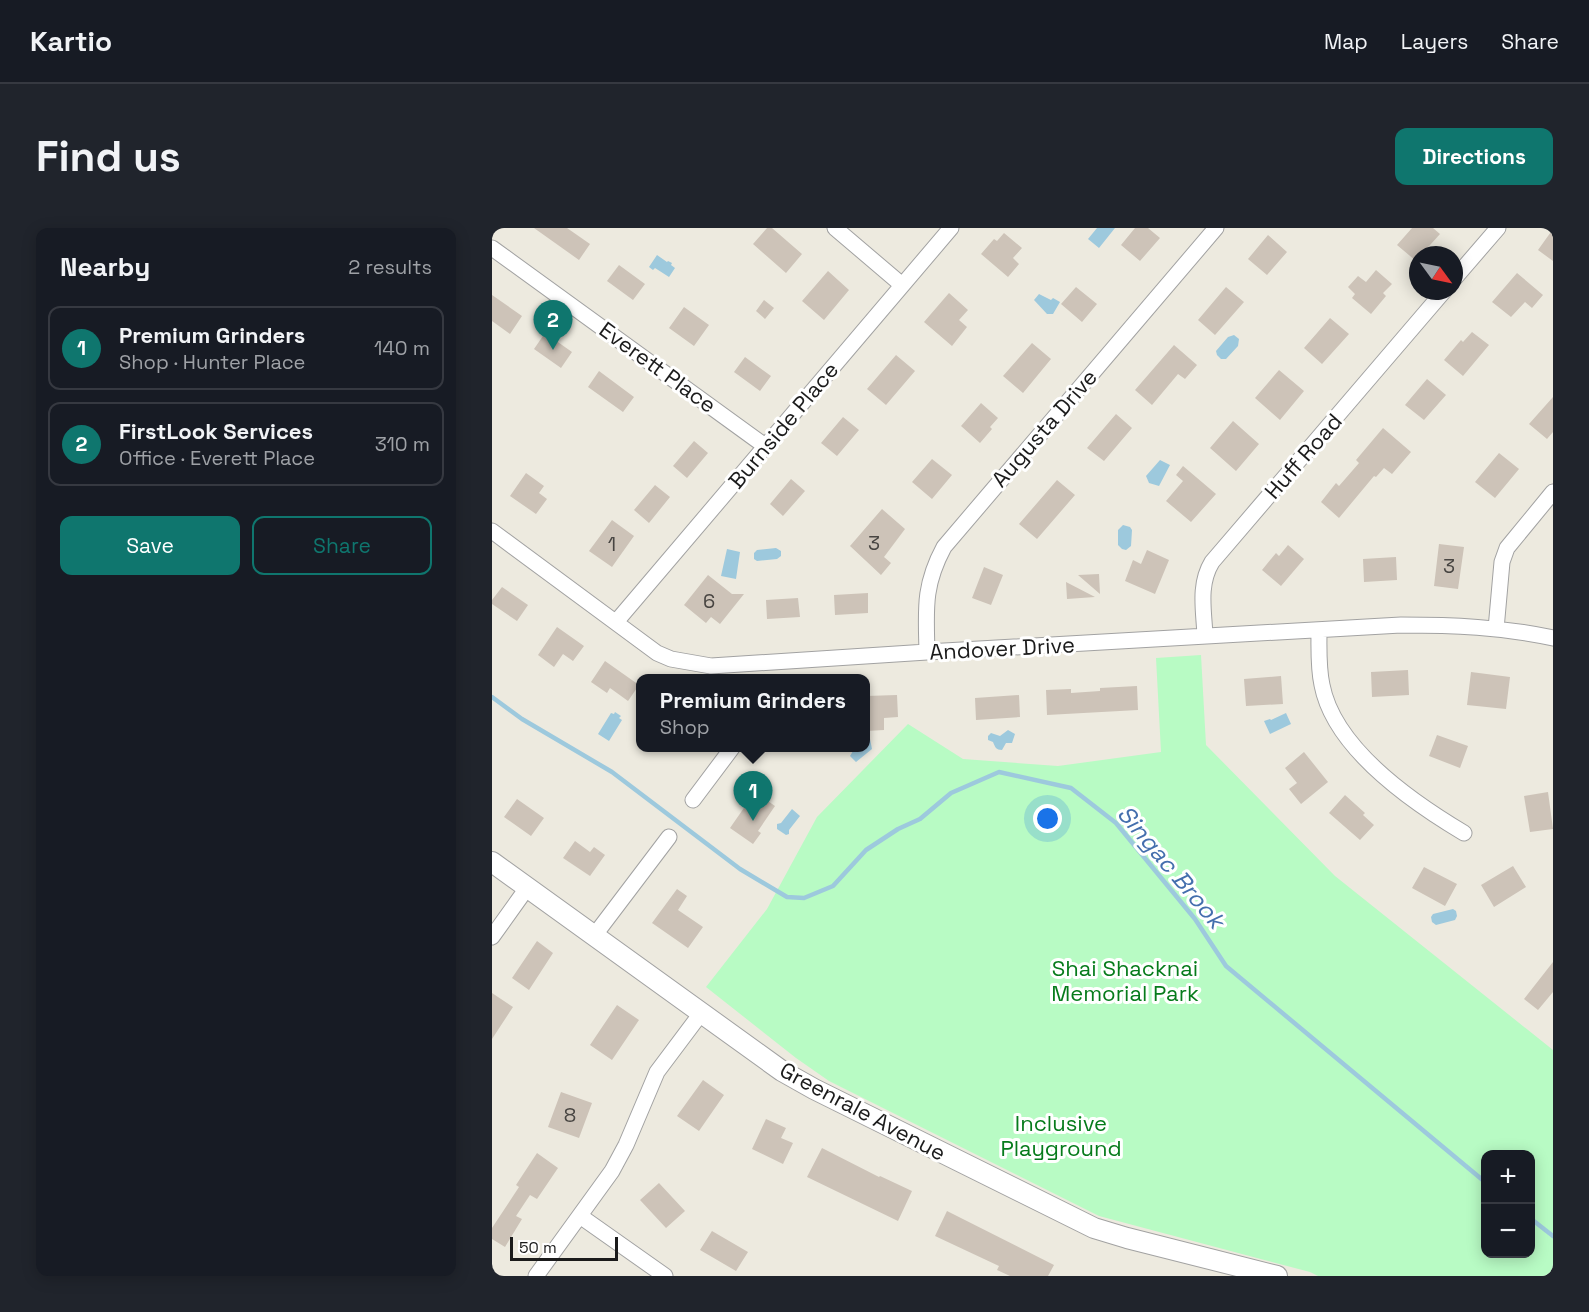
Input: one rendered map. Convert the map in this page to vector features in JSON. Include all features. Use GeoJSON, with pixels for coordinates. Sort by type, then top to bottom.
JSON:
{"type":"FeatureCollection","features":[{"type":"Feature","properties":{"kind":"street"},"geometry":{"type":"LineString","coordinates":[[835,228],[902,285]]}},
{"type":"Feature","properties":{"kind":"street","name":"Burnside Place"},"geometry":{"type":"LineString","coordinates":[[616,622],[951,228]]}},
{"type":"Feature","properties":{"kind":"street","name":"Augusta Drive"},"geometry":{"type":"LineString","coordinates":[[927,652],[925,605],[928,584],[934,565],[944,547],[1216,228]]}},
{"type":"Feature","properties":{"kind":"street"},"geometry":{"type":"LineString","coordinates":[[1463,269],[1498,228]]}},
{"type":"Feature","properties":{"kind":"street","name":"Everett Place"},"geometry":{"type":"LineString","coordinates":[[492,248],[765,446]]}},
{"type":"Feature","properties":{"kind":"street","name":"Huff Road"},"geometry":{"type":"LineString","coordinates":[[1205,636],[1202,584],[1205,572],[1436,300]]}},
{"type":"Feature","properties":{"kind":"street"},"geometry":{"type":"LineString","coordinates":[[1496,629],[1502,562],[1508,548],[1553,492]]}},
{"type":"Feature","properties":{"kind":"street","name":"Andover Drive"},"geometry":{"type":"LineString","coordinates":[[492,531],[657,653],[671,659],[745,671],[927,652],[1401,626],[1448,625],[1496,629],[1553,638]]}},
{"type":"Feature","properties":{"kind":"street"},"geometry":{"type":"LineString","coordinates":[[1318,630],[1322,686],[1337,725],[1366,760],[1428,812],[1464,833]]}},
{"type":"Feature","properties":{"kind":"street"},"geometry":{"type":"LineString","coordinates":[[693,800],[728,752]]}},
{"type":"Feature","properties":{"kind":"street"},"geometry":{"type":"LineString","coordinates":[[594,936],[669,837]]}},
{"type":"Feature","properties":{"kind":"street","name":"Greenrale Avenue"},"geometry":{"type":"LineString","coordinates":[[492,862],[782,1071],[1094,1228],[1276,1276]]}},
{"type":"Feature","properties":{"kind":"street"},"geometry":{"type":"LineString","coordinates":[[492,937],[527,888]]}},
{"type":"Feature","properties":{"kind":"street"},"geometry":{"type":"LineString","coordinates":[[536,1276],[612,1171],[626,1145],[657,1072],[702,1012]]}},
{"type":"Feature","properties":{"kind":"street"},"geometry":{"type":"LineString","coordinates":[[580,1216],[665,1276]]}},
{"type":"Feature","properties":{"kind":"green space","name":"Shai Shacknai Memorial Park"},"geometry":{"type":"Polygon","coordinates":[[[1201,655],[1206,745],[1335,876],[1553,1050],[1553,1276],[1318,1276],[1099,1216],[829,1081],[706,987],[767,909],[817,817],[908,724],[963,759],[1058,766],[1161,752],[1156,658],[1201,655]]]}},
{"type":"Feature","properties":{"kind":"water"},"geometry":{"type":"Polygon","coordinates":[[[1097,228],[1115,228],[1099,248],[1088,239],[1097,228]]]}},
{"type":"Feature","properties":{"kind":"water"},"geometry":{"type":"Polygon","coordinates":[[[657,255],[672,263],[671,265],[675,268],[669,277],[649,267],[657,255]]]}},
{"type":"Feature","properties":{"kind":"water"},"geometry":{"type":"Polygon","coordinates":[[[1039,294],[1060,302],[1053,314],[1047,314],[1034,300],[1039,294]]]}},
{"type":"Feature","properties":{"kind":"water"},"geometry":{"type":"Polygon","coordinates":[[[1234,335],[1239,339],[1238,346],[1226,359],[1221,359],[1216,351],[1228,337],[1234,335]]]}},
{"type":"Feature","properties":{"kind":"water"},"geometry":{"type":"Polygon","coordinates":[[[1160,460],[1170,465],[1159,486],[1149,483],[1146,476],[1160,460]]]}},
{"type":"Feature","properties":{"kind":"water"},"geometry":{"type":"Polygon","coordinates":[[[1123,525],[1132,530],[1131,546],[1126,550],[1118,545],[1118,530],[1123,525]]]}},
{"type":"Feature","properties":{"kind":"water"},"geometry":{"type":"Polygon","coordinates":[[[776,548],[781,551],[781,556],[777,559],[757,561],[754,559],[754,553],[757,550],[776,548]]]}},
{"type":"Feature","properties":{"kind":"water"},"geometry":{"type":"Polygon","coordinates":[[[727,549],[740,552],[736,579],[721,576],[727,549]]]}},
{"type":"Feature","properties":{"kind":"water"},"geometry":{"type":"Polygon","coordinates":[[[615,712],[621,716],[619,718],[622,720],[609,741],[598,734],[611,713],[615,712]]]}},
{"type":"Feature","properties":{"kind":"water"},"geometry":{"type":"Polygon","coordinates":[[[1286,713],[1291,724],[1270,734],[1264,721],[1286,713]]]}},
{"type":"Feature","properties":{"kind":"water"},"geometry":{"type":"Polygon","coordinates":[[[1008,730],[1015,734],[1012,743],[1006,743],[1002,750],[997,749],[993,742],[988,740],[991,733],[1000,736],[1008,730]]]}},
{"type":"Feature","properties":{"kind":"water"},"geometry":{"type":"Polygon","coordinates":[[[852,752],[868,752],[856,762],[850,756],[852,752]]]}},
{"type":"Feature","properties":{"kind":"water"},"geometry":{"type":"Polygon","coordinates":[[[792,809],[800,816],[789,830],[789,834],[786,835],[777,829],[777,824],[781,823],[792,809]]]}},
{"type":"Feature","properties":{"kind":"water"},"geometry":{"type":"Polygon","coordinates":[[[1453,909],[1457,916],[1455,920],[1436,925],[1432,922],[1433,914],[1453,909]]]}},
{"type":"Feature","properties":{"kind":"building"},"geometry":{"type":"Polygon","coordinates":[[[534,228],[567,228],[590,244],[579,260],[534,228]]]}},
{"type":"Feature","properties":{"kind":"building"},"geometry":{"type":"Polygon","coordinates":[[[767,228],[772,228],[802,254],[786,273],[753,244],[767,228]]]}},
{"type":"Feature","properties":{"kind":"building"},"geometry":{"type":"Polygon","coordinates":[[[1135,228],[1148,228],[1160,238],[1140,261],[1121,245],[1135,228]]]}},
{"type":"Feature","properties":{"kind":"building"},"geometry":{"type":"Polygon","coordinates":[[[1412,228],[1433,228],[1440,234],[1429,246],[1409,246],[1409,255],[1397,245],[1412,228]]]}},
{"type":"Feature","properties":{"kind":"building"},"geometry":{"type":"Polygon","coordinates":[[[1553,229],[1553,261],[1538,250],[1553,229]]]}},
{"type":"Feature","properties":{"kind":"building"},"geometry":{"type":"Polygon","coordinates":[[[1004,233],[1022,248],[1013,258],[1019,264],[1008,277],[981,254],[994,239],[997,241],[1004,233]]]}},
{"type":"Feature","properties":{"kind":"building"},"geometry":{"type":"Polygon","coordinates":[[[1268,235],[1287,252],[1267,275],[1248,259],[1268,235]]]}},
{"type":"Feature","properties":{"kind":"building"},"geometry":{"type":"Polygon","coordinates":[[[619,265],[645,284],[633,300],[607,281],[619,265]]]}},
{"type":"Feature","properties":{"kind":"building"},"geometry":{"type":"Polygon","coordinates":[[[1376,270],[1392,284],[1383,293],[1386,296],[1371,314],[1352,298],[1355,294],[1348,287],[1358,276],[1366,282],[1376,270]]]}},
{"type":"Feature","properties":{"kind":"building"},"geometry":{"type":"Polygon","coordinates":[[[828,271],[849,290],[824,320],[802,301],[828,271]]]}},
{"type":"Feature","properties":{"kind":"building"},"geometry":{"type":"Polygon","coordinates":[[[1517,273],[1543,295],[1532,308],[1525,302],[1511,317],[1492,302],[1517,273]]]}},
{"type":"Feature","properties":{"kind":"building"},"geometry":{"type":"Polygon","coordinates":[[[1076,287],[1097,304],[1082,322],[1061,304],[1076,287]]]}},
{"type":"Feature","properties":{"kind":"building"},"geometry":{"type":"Polygon","coordinates":[[[1226,287],[1244,302],[1215,335],[1198,320],[1226,287]]]}},
{"type":"Feature","properties":{"kind":"building"},"geometry":{"type":"Polygon","coordinates":[[[949,293],[968,310],[959,320],[967,327],[952,346],[924,322],[949,293]]]}},
{"type":"Feature","properties":{"kind":"building"},"geometry":{"type":"Polygon","coordinates":[[[492,295],[522,316],[510,334],[492,321],[492,295]]]}},
{"type":"Feature","properties":{"kind":"building"},"geometry":{"type":"Polygon","coordinates":[[[764,300],[774,308],[765,319],[756,311],[764,300]]]}},
{"type":"Feature","properties":{"kind":"building"},"geometry":{"type":"Polygon","coordinates":[[[684,307],[709,325],[694,346],[669,328],[684,307]]]}},
{"type":"Feature","properties":{"kind":"building"},"geometry":{"type":"Polygon","coordinates":[[[1330,318],[1349,334],[1322,364],[1304,348],[1330,318]]]}},
{"type":"Feature","properties":{"kind":"building"},"geometry":{"type":"Polygon","coordinates":[[[1472,332],[1489,345],[1463,376],[1444,360],[1461,340],[1463,342],[1472,332]]]}},
{"type":"Feature","properties":{"kind":"building"},"geometry":{"type":"Polygon","coordinates":[[[545,333],[572,352],[561,368],[534,349],[545,333]]]}},
{"type":"Feature","properties":{"kind":"building"},"geometry":{"type":"Polygon","coordinates":[[[1032,343],[1051,359],[1023,393],[1003,376],[1032,343]]]}},
{"type":"Feature","properties":{"kind":"building"},"geometry":{"type":"Polygon","coordinates":[[[1174,345],[1197,365],[1185,379],[1178,374],[1152,405],[1135,390],[1174,345]]]}},
{"type":"Feature","properties":{"kind":"building"},"geometry":{"type":"Polygon","coordinates":[[[896,355],[915,371],[886,405],[867,389],[896,355]]]}},
{"type":"Feature","properties":{"kind":"building"},"geometry":{"type":"Polygon","coordinates":[[[745,357],[771,376],[760,391],[734,372],[745,357]]]}},
{"type":"Feature","properties":{"kind":"building"},"geometry":{"type":"Polygon","coordinates":[[[1279,370],[1304,391],[1280,420],[1255,398],[1279,370]]]}},
{"type":"Feature","properties":{"kind":"building"},"geometry":{"type":"Polygon","coordinates":[[[599,371],[634,397],[623,412],[588,387],[599,371]]]}},
{"type":"Feature","properties":{"kind":"building"},"geometry":{"type":"Polygon","coordinates":[[[1427,379],[1446,395],[1424,420],[1405,405],[1427,379]]]}},
{"type":"Feature","properties":{"kind":"building"},"geometry":{"type":"Polygon","coordinates":[[[1553,397],[1553,432],[1547,439],[1529,424],[1553,397]]]}},
{"type":"Feature","properties":{"kind":"building"},"geometry":{"type":"Polygon","coordinates":[[[981,403],[998,418],[980,443],[961,426],[981,403]]]}},
{"type":"Feature","properties":{"kind":"building"},"geometry":{"type":"Polygon","coordinates":[[[1116,414],[1132,428],[1104,461],[1087,448],[1116,414]]]}},
{"type":"Feature","properties":{"kind":"building"},"geometry":{"type":"Polygon","coordinates":[[[843,417],[859,430],[837,456],[821,443],[843,417]]]}},
{"type":"Feature","properties":{"kind":"building"},"geometry":{"type":"Polygon","coordinates":[[[1233,421],[1259,444],[1236,471],[1210,448],[1233,421]]]}},
{"type":"Feature","properties":{"kind":"building"},"geometry":{"type":"Polygon","coordinates":[[[1383,428],[1411,452],[1392,474],[1384,468],[1376,477],[1374,476],[1339,518],[1321,502],[1336,483],[1339,486],[1359,463],[1356,460],[1383,428]]]}},
{"type":"Feature","properties":{"kind":"building"},"geometry":{"type":"Polygon","coordinates":[[[694,441],[708,453],[687,478],[673,466],[694,441]]]}},
{"type":"Feature","properties":{"kind":"building"},"geometry":{"type":"Polygon","coordinates":[[[1499,453],[1519,469],[1495,498],[1475,482],[1499,453]]]}},
{"type":"Feature","properties":{"kind":"building"},"geometry":{"type":"Polygon","coordinates":[[[932,459],[952,475],[932,499],[912,482],[932,459]]]}},
{"type":"Feature","properties":{"kind":"building"},"geometry":{"type":"Polygon","coordinates":[[[1183,466],[1216,494],[1191,522],[1166,501],[1183,481],[1176,475],[1183,466]]]}},
{"type":"Feature","properties":{"kind":"building"},"geometry":{"type":"Polygon","coordinates":[[[526,473],[544,486],[539,493],[547,499],[536,514],[510,496],[526,473]]]}},
{"type":"Feature","properties":{"kind":"building"},"geometry":{"type":"Polygon","coordinates":[[[791,479],[805,491],[783,516],[770,504],[791,479]]]}},
{"type":"Feature","properties":{"kind":"building"},"geometry":{"type":"Polygon","coordinates":[[[1057,480],[1075,495],[1037,539],[1019,524],[1057,480]]]}},
{"type":"Feature","properties":{"kind":"building"},"geometry":{"type":"Polygon","coordinates":[[[655,485],[670,497],[649,523],[634,510],[655,485]]]}},
{"type":"Feature","properties":{"kind":"building"},"geometry":{"type":"Polygon","coordinates":[[[882,509],[905,529],[884,557],[891,563],[881,575],[850,546],[882,509]]]}},
{"type":"Feature","properties":{"kind":"building"},"geometry":{"type":"Polygon","coordinates":[[[612,520],[634,536],[612,567],[589,551],[612,520]]]}},
{"type":"Feature","properties":{"kind":"building"},"geometry":{"type":"Polygon","coordinates":[[[1439,544],[1464,547],[1458,589],[1434,586],[1439,544]]]}},
{"type":"Feature","properties":{"kind":"building"},"geometry":{"type":"Polygon","coordinates":[[[1288,545],[1304,559],[1281,586],[1262,570],[1276,553],[1279,556],[1288,545]]]}},
{"type":"Feature","properties":{"kind":"building"},"geometry":{"type":"Polygon","coordinates":[[[1147,550],[1169,560],[1155,594],[1125,581],[1133,560],[1141,564],[1147,550]]]}},
{"type":"Feature","properties":{"kind":"building"},"geometry":{"type":"Polygon","coordinates":[[[1396,557],[1397,580],[1364,582],[1363,559],[1396,557]]]}},
{"type":"Feature","properties":{"kind":"building"},"geometry":{"type":"Polygon","coordinates":[[[984,567],[1003,575],[991,605],[972,598],[984,567]]]}},
{"type":"Feature","properties":{"kind":"building"},"geometry":{"type":"Polygon","coordinates":[[[1099,574],[1100,594],[1078,575],[1099,574]]]}},
{"type":"Feature","properties":{"kind":"building"},"geometry":{"type":"Polygon","coordinates":[[[708,575],[732,594],[744,594],[720,624],[711,617],[706,623],[684,605],[708,575]]]}},
{"type":"Feature","properties":{"kind":"building"},"geometry":{"type":"Polygon","coordinates":[[[1066,582],[1095,597],[1067,599],[1066,582]]]}},
{"type":"Feature","properties":{"kind":"building"},"geometry":{"type":"Polygon","coordinates":[[[502,587],[528,605],[517,621],[492,604],[492,600],[502,587]]]}},
{"type":"Feature","properties":{"kind":"building"},"geometry":{"type":"Polygon","coordinates":[[[868,593],[868,613],[835,615],[834,595],[868,593]]]}},
{"type":"Feature","properties":{"kind":"building"},"geometry":{"type":"Polygon","coordinates":[[[798,598],[800,617],[767,619],[766,600],[798,598]]]}},
{"type":"Feature","properties":{"kind":"building"},"geometry":{"type":"Polygon","coordinates":[[[557,627],[584,646],[573,661],[563,654],[554,667],[538,655],[557,627]]]}},
{"type":"Feature","properties":{"kind":"building"},"geometry":{"type":"Polygon","coordinates":[[[605,661],[636,683],[636,689],[628,701],[610,688],[607,693],[591,682],[605,661]]]}},
{"type":"Feature","properties":{"kind":"building"},"geometry":{"type":"Polygon","coordinates":[[[1408,670],[1409,695],[1372,697],[1371,672],[1408,670]]]}},
{"type":"Feature","properties":{"kind":"building"},"geometry":{"type":"Polygon","coordinates":[[[1471,672],[1510,677],[1506,709],[1467,705],[1471,672]]]}},
{"type":"Feature","properties":{"kind":"building"},"geometry":{"type":"Polygon","coordinates":[[[1281,676],[1283,704],[1246,706],[1244,679],[1281,676]]]}},
{"type":"Feature","properties":{"kind":"building"},"geometry":{"type":"Polygon","coordinates":[[[1137,686],[1138,710],[1047,715],[1046,690],[1071,689],[1071,693],[1100,691],[1100,688],[1137,686]]]}},
{"type":"Feature","properties":{"kind":"building"},"geometry":{"type":"Polygon","coordinates":[[[897,695],[898,717],[884,718],[884,730],[870,731],[870,696],[897,695]]]}},
{"type":"Feature","properties":{"kind":"building"},"geometry":{"type":"Polygon","coordinates":[[[1019,695],[1020,717],[976,720],[975,698],[1019,695]]]}},
{"type":"Feature","properties":{"kind":"building"},"geometry":{"type":"Polygon","coordinates":[[[1437,735],[1468,746],[1460,768],[1429,756],[1437,735]]]}},
{"type":"Feature","properties":{"kind":"building"},"geometry":{"type":"Polygon","coordinates":[[[1304,752],[1328,782],[1301,804],[1289,789],[1297,783],[1285,768],[1304,752]]]}},
{"type":"Feature","properties":{"kind":"building"},"geometry":{"type":"Polygon","coordinates":[[[755,792],[775,806],[758,831],[761,833],[753,844],[730,828],[755,792]]]}},
{"type":"Feature","properties":{"kind":"building"},"geometry":{"type":"Polygon","coordinates":[[[1548,792],[1553,829],[1530,832],[1524,796],[1548,792]]]}},
{"type":"Feature","properties":{"kind":"building"},"geometry":{"type":"Polygon","coordinates":[[[1345,795],[1365,813],[1363,815],[1374,825],[1360,840],[1329,813],[1345,795]]]}},
{"type":"Feature","properties":{"kind":"building"},"geometry":{"type":"Polygon","coordinates":[[[517,799],[544,818],[531,836],[504,817],[517,799]]]}},
{"type":"Feature","properties":{"kind":"building"},"geometry":{"type":"Polygon","coordinates":[[[575,841],[590,852],[594,847],[605,855],[590,876],[563,858],[575,841]]]}},
{"type":"Feature","properties":{"kind":"building"},"geometry":{"type":"Polygon","coordinates":[[[1513,866],[1526,887],[1494,907],[1481,885],[1513,866]]]}},
{"type":"Feature","properties":{"kind":"building"},"geometry":{"type":"Polygon","coordinates":[[[1424,867],[1457,884],[1445,906],[1412,888],[1424,867]]]}},
{"type":"Feature","properties":{"kind":"building"},"geometry":{"type":"Polygon","coordinates":[[[677,889],[687,896],[678,910],[703,927],[688,948],[652,923],[677,889]]]}},
{"type":"Feature","properties":{"kind":"building"},"geometry":{"type":"Polygon","coordinates":[[[537,941],[553,953],[529,990],[512,978],[537,941]]]}},
{"type":"Feature","properties":{"kind":"building"},"geometry":{"type":"Polygon","coordinates":[[[1553,962],[1553,992],[1538,1010],[1524,999],[1553,962]]]}},
{"type":"Feature","properties":{"kind":"building"},"geometry":{"type":"Polygon","coordinates":[[[492,993],[513,1007],[492,1039],[492,993]]]}},
{"type":"Feature","properties":{"kind":"building"},"geometry":{"type":"Polygon","coordinates":[[[617,1005],[639,1020],[612,1060],[590,1045],[617,1005]]]}},
{"type":"Feature","properties":{"kind":"building"},"geometry":{"type":"Polygon","coordinates":[[[703,1080],[724,1095],[699,1131],[677,1116],[703,1080]]]}},
{"type":"Feature","properties":{"kind":"building"},"geometry":{"type":"Polygon","coordinates":[[[561,1092],[592,1103],[579,1138],[548,1127],[561,1092]]]}},
{"type":"Feature","properties":{"kind":"building"},"geometry":{"type":"Polygon","coordinates":[[[766,1119],[786,1128],[781,1138],[793,1143],[783,1164],[752,1149],[766,1119]]]}},
{"type":"Feature","properties":{"kind":"building"},"geometry":{"type":"Polygon","coordinates":[[[822,1148],[912,1191],[898,1221],[807,1177],[822,1148]]]}},
{"type":"Feature","properties":{"kind":"building"},"geometry":{"type":"Polygon","coordinates":[[[537,1153],[558,1168],[537,1199],[530,1195],[516,1216],[522,1219],[505,1247],[492,1239],[492,1228],[519,1187],[516,1185],[537,1153]]]}},
{"type":"Feature","properties":{"kind":"building"},"geometry":{"type":"Polygon","coordinates":[[[659,1183],[685,1211],[666,1228],[640,1200],[659,1183]]]}},
{"type":"Feature","properties":{"kind":"building"},"geometry":{"type":"Polygon","coordinates":[[[947,1211],[1054,1265],[1048,1276],[1010,1276],[997,1270],[999,1266],[935,1236],[947,1211]]]}},
{"type":"Feature","properties":{"kind":"building"},"geometry":{"type":"Polygon","coordinates":[[[712,1231],[748,1252],[736,1271],[700,1250],[712,1231]]]}},
{"type":"Feature","properties":{"kind":"waterway","name":"Singac Brook"},"geometry":{"type":"LineString","coordinates":[[492,697],[522,719],[612,772],[740,869],[787,897],[804,898],[833,886],[866,850],[898,829],[920,819],[951,793],[999,772],[1071,788],[1116,823],[1195,919],[1226,966],[1481,1179]]}},
{"type":"Feature","properties":{"kind":"waterway","name":"Singac Brook"},"geometry":{"type":"LineString","coordinates":[[1535,1222],[1553,1236]]}},
{"type":"Feature","properties":{"kind":"place","name":"FirstLook Services"},"geometry":{"type":"Point","coordinates":[553,350]}},
{"type":"Feature","properties":{"kind":"place","name":"Premium Grinders"},"geometry":{"type":"Point","coordinates":[753,821]}},
{"type":"Feature","properties":{"kind":"park label","name":"Inclusive Playground"},"geometry":{"type":"Point","coordinates":[1061,1136]}}]}
